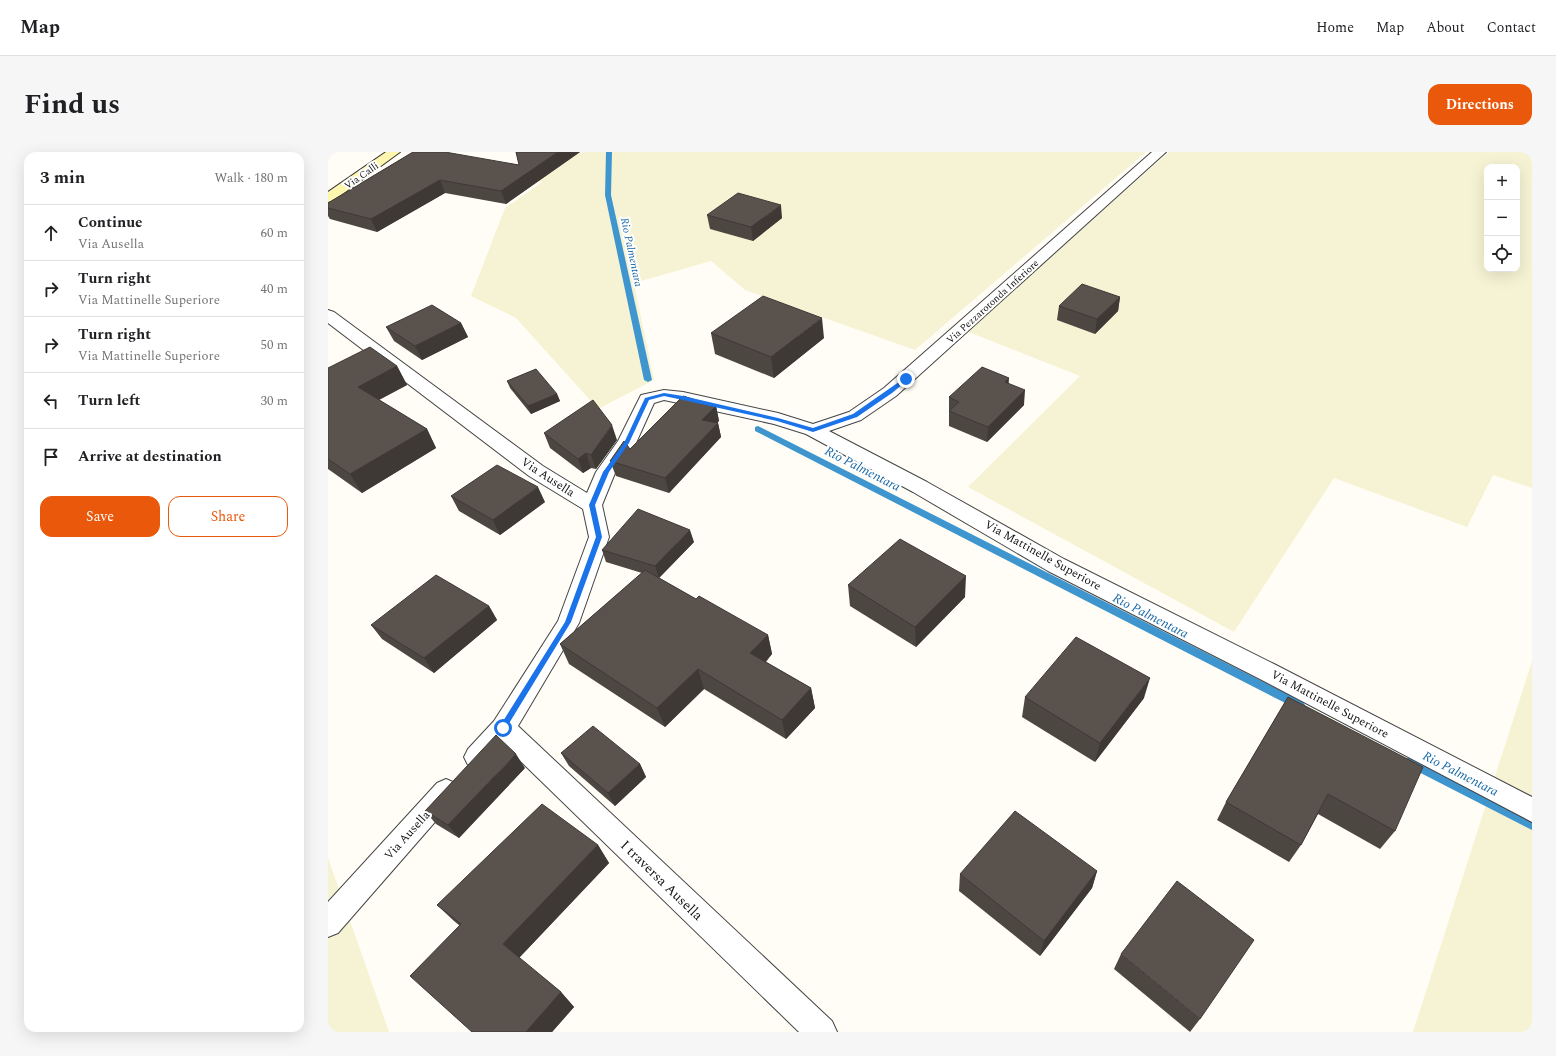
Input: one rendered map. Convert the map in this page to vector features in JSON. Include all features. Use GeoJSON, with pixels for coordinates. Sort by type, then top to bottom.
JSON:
{"type":"FeatureCollection","features":[{"type":"Feature","properties":{"kind":"main road","name":"Via Calli"},"geometry":{"type":"LineString","coordinates":[[328,198],[394,152]]}},
{"type":"Feature","properties":{"kind":"street","name":"Via Pezzarotonda Inferiore"},"geometry":{"type":"LineString","coordinates":[[813,430],[855,416],[890,392],[1160,152]]}},
{"type":"Feature","properties":{"kind":"street","name":"Via Ausella"},"geometry":{"type":"LineString","coordinates":[[328,315],[536,471],[592,505],[599,537],[568,622],[503,728],[328,923]]}},
{"type":"Feature","properties":{"kind":"street","name":"Via Mattinelle Superiore"},"geometry":{"type":"LineString","coordinates":[[592,505],[606,472],[627,443],[647,399],[664,395],[683,398],[778,419],[813,430],[920,487],[1056,565],[1273,674],[1532,810]]}},
{"type":"Feature","properties":{"kind":"street","name":"I traversa Ausella"},"geometry":{"type":"LineString","coordinates":[[503,728],[821,1032]]}},
{"type":"Feature","properties":{"kind":"shaded area"},"geometry":{"type":"Polygon","coordinates":[[[586,152],[1146,152],[915,350],[745,290],[711,261],[634,283],[654,380],[598,409],[516,318],[471,296],[505,208],[542,182],[516,176],[522,162],[586,152]]]}},
{"type":"Feature","properties":{"kind":"shaded area"},"geometry":{"type":"Polygon","coordinates":[[[1169,152],[1532,152],[1532,488],[1493,475],[1467,527],[1334,478],[1234,632],[968,487],[1080,376],[966,331],[1169,152]]]}},
{"type":"Feature","properties":{"kind":"shaded area"},"geometry":{"type":"Polygon","coordinates":[[[1532,661],[1532,1032],[1413,1032],[1532,661]]]}},
{"type":"Feature","properties":{"kind":"shaded area"},"geometry":{"type":"Polygon","coordinates":[[[328,858],[389,1032],[328,1032],[328,858]]]}},
{"type":"Feature","properties":{"kind":"building"},"geometry":{"type":"Polygon","coordinates":[[[413,152],[445,152],[519,165],[516,152],[558,152],[501,191],[440,180],[371,219],[328,208],[328,203],[413,152]]]}},
{"type":"Feature","properties":{"kind":"building"},"geometry":{"type":"Polygon","coordinates":[[[738,193],[781,205],[751,227],[707,215],[738,193]]]}},
{"type":"Feature","properties":{"kind":"building"},"geometry":{"type":"Polygon","coordinates":[[[1082,284],[1120,297],[1097,319],[1059,306],[1082,284]]]}},
{"type":"Feature","properties":{"kind":"building"},"geometry":{"type":"Polygon","coordinates":[[[763,296],[822,318],[771,357],[711,333],[763,296]]]}},
{"type":"Feature","properties":{"kind":"building"},"geometry":{"type":"Polygon","coordinates":[[[432,305],[461,323],[415,346],[386,327],[432,305]]]}},
{"type":"Feature","properties":{"kind":"building"},"geometry":{"type":"Polygon","coordinates":[[[370,347],[397,366],[358,387],[427,429],[350,474],[328,459],[328,368],[370,347]]]}},
{"type":"Feature","properties":{"kind":"building"},"geometry":{"type":"Polygon","coordinates":[[[982,367],[1009,378],[1005,382],[1025,390],[988,427],[949,411],[959,402],[949,397],[982,367]]]}},
{"type":"Feature","properties":{"kind":"building"},"geometry":{"type":"Polygon","coordinates":[[[536,369],[557,394],[528,406],[507,381],[536,369]]]}},
{"type":"Feature","properties":{"kind":"building"},"geometry":{"type":"Polygon","coordinates":[[[683,396],[716,406],[702,420],[718,423],[665,478],[610,461],[624,441],[630,449],[683,396]]]}},
{"type":"Feature","properties":{"kind":"building"},"geometry":{"type":"Polygon","coordinates":[[[593,400],[612,425],[591,455],[586,453],[578,459],[544,433],[593,400]]]}},
{"type":"Feature","properties":{"kind":"building"},"geometry":{"type":"Polygon","coordinates":[[[497,465],[538,487],[493,520],[451,496],[497,465]]]}},
{"type":"Feature","properties":{"kind":"building"},"geometry":{"type":"Polygon","coordinates":[[[638,509],[690,530],[655,566],[602,550],[638,509]]]}},
{"type":"Feature","properties":{"kind":"building"},"geometry":{"type":"Polygon","coordinates":[[[900,539],[966,576],[915,627],[848,585],[900,539]]]}},
{"type":"Feature","properties":{"kind":"building"},"geometry":{"type":"Polygon","coordinates":[[[645,570],[696,599],[699,596],[768,635],[750,653],[811,688],[782,720],[698,669],[657,708],[560,644],[645,570]]]}},
{"type":"Feature","properties":{"kind":"building"},"geometry":{"type":"Polygon","coordinates":[[[436,575],[489,606],[424,658],[371,625],[436,575]]]}},
{"type":"Feature","properties":{"kind":"building"},"geometry":{"type":"Polygon","coordinates":[[[1076,637],[1150,678],[1100,743],[1025,697],[1076,637]]]}},
{"type":"Feature","properties":{"kind":"building"},"geometry":{"type":"Polygon","coordinates":[[[1288,697],[1423,767],[1395,831],[1328,794],[1301,845],[1226,802],[1288,697]]]}},
{"type":"Feature","properties":{"kind":"building"},"geometry":{"type":"Polygon","coordinates":[[[593,726],[640,764],[608,793],[561,753],[593,726]]]}},
{"type":"Feature","properties":{"kind":"building"},"geometry":{"type":"Polygon","coordinates":[[[496,735],[516,754],[448,825],[425,811],[496,735]]]}},
{"type":"Feature","properties":{"kind":"building"},"geometry":{"type":"Polygon","coordinates":[[[542,804],[598,845],[503,944],[561,992],[526,1032],[472,1032],[410,976],[461,924],[437,905],[542,804]]]}},
{"type":"Feature","properties":{"kind":"building"},"geometry":{"type":"Polygon","coordinates":[[[1015,811],[1097,871],[1044,941],[960,874],[1015,811]]]}},
{"type":"Feature","properties":{"kind":"building"},"geometry":{"type":"Polygon","coordinates":[[[1177,881],[1254,940],[1200,1019],[1121,954],[1177,881]]]}},
{"type":"Feature","properties":{"kind":"waterway","name":"Rio Palmentara"},"geometry":{"type":"LineString","coordinates":[[609,152],[608,195],[613,224],[648,380]]}},
{"type":"Feature","properties":{"kind":"waterway","name":"Rio Palmentara"},"geometry":{"type":"LineString","coordinates":[[758,429],[1299,705]]}},
{"type":"Feature","properties":{"kind":"waterway","name":"Rio Palmentara"},"geometry":{"type":"LineString","coordinates":[[1411,762],[1532,824]]}},
{"type":"Feature","properties":{"kind":"route"},"geometry":{"type":"LineString","coordinates":[[503,728],[568,622],[599,537],[592,505],[606,472],[627,443],[647,399],[664,395],[683,398],[778,419],[813,430],[855,416],[906,379]]}}]}
